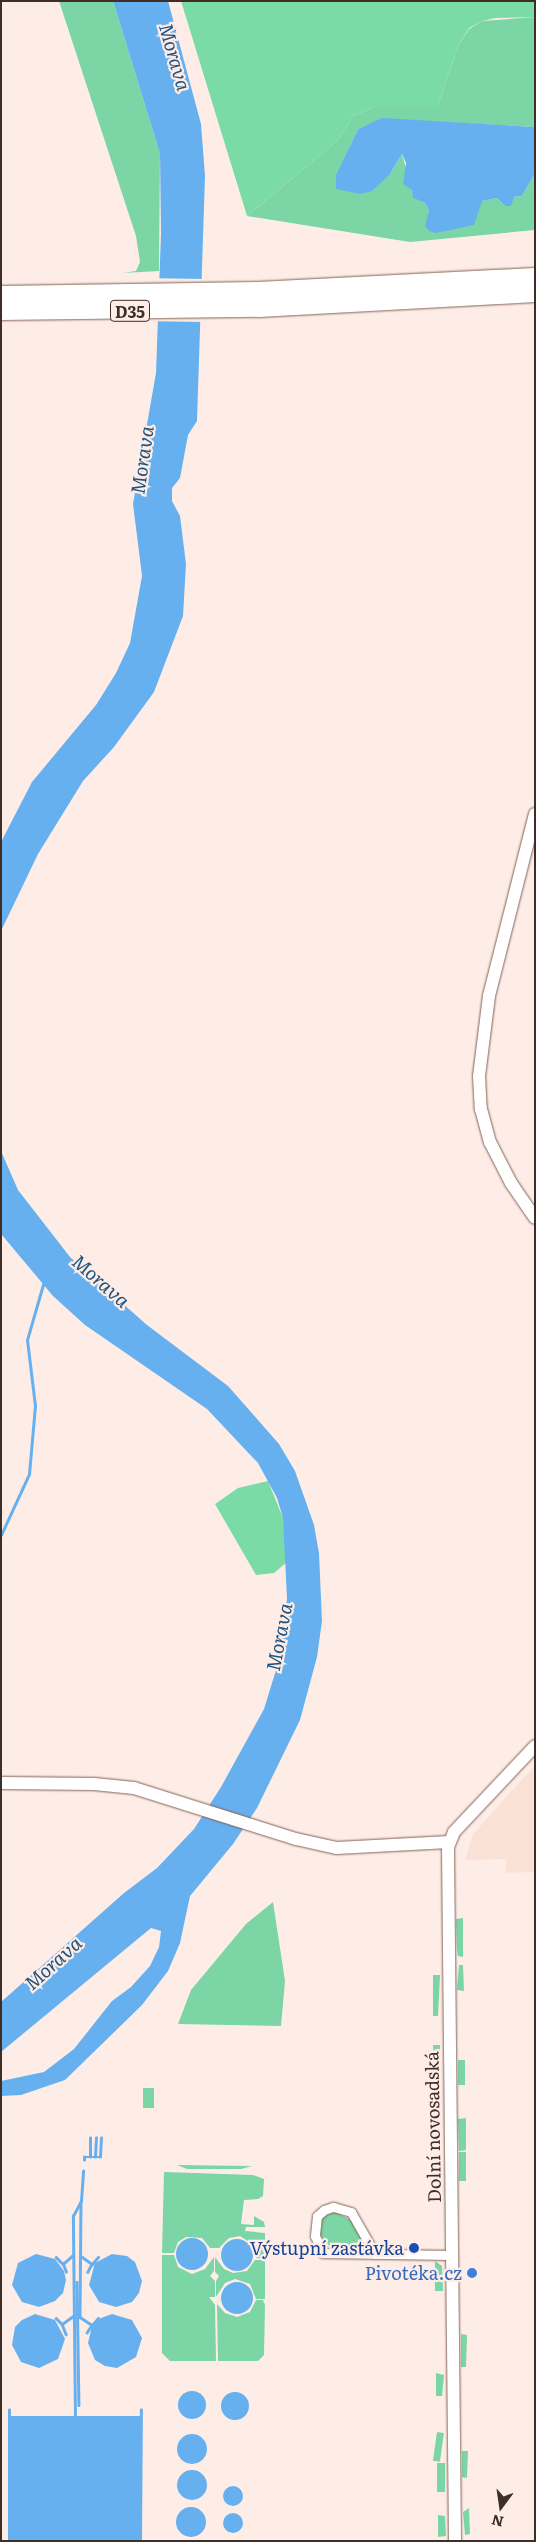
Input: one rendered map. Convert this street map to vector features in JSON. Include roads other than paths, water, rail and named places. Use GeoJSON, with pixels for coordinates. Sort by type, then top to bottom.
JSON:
{"type":"FeatureCollection","features":[{"type":"Feature","properties":{"kind":"highway","name":"D35"},"geometry":{"type":"LineString","coordinates":[[1,295],[259,299],[535,277]]}},
{"type":"Feature","properties":{"kind":"highway","name":"D35"},"geometry":{"type":"LineString","coordinates":[[1,312],[259,299],[535,293]]}},
{"type":"Feature","properties":{"kind":"main road"},"geometry":{"type":"LineString","coordinates":[[535,814],[489,996],[480,1044],[478,1081],[481,1109],[490,1142],[511,1183],[535,1218]]}},
{"type":"Feature","properties":{"kind":"main road"},"geometry":{"type":"LineString","coordinates":[[1,1783],[114,1785],[163,1795],[277,1834],[337,1848],[449,1842],[458,1828],[535,1746]]}},
{"type":"Feature","properties":{"kind":"main road","name":"Dolní novosadská"},"geometry":{"type":"LineString","coordinates":[[449,1842],[451,2254],[455,2541]]}},
{"type":"Feature","properties":{"kind":"street"},"geometry":{"type":"LineString","coordinates":[[375,2254],[351,2212],[333,2207],[324,2210],[318,2216],[315,2236],[323,2253],[375,2254],[451,2254]]}},
{"type":"Feature","properties":{"kind":"water","name":"Morava"},"geometry":{"type":"Polygon","coordinates":[[[113,1],[168,1],[201,124],[205,176],[197,421],[188,435],[180,478],[172,488],[172,501],[180,516],[186,564],[183,616],[154,692],[114,747],[83,781],[38,854],[1,931],[1,842],[32,782],[96,705],[116,673],[130,643],[142,576],[133,504],[156,373],[161,233],[160,154],[113,1]]]}},
{"type":"Feature","properties":{"kind":"water"},"geometry":{"type":"Polygon","coordinates":[[[382,118],[535,127],[535,173],[522,196],[514,197],[511,206],[505,206],[497,198],[482,201],[474,225],[436,233],[429,231],[425,226],[429,211],[425,203],[413,198],[412,190],[403,184],[406,163],[402,154],[390,174],[372,191],[360,194],[336,189],[336,175],[358,129],[382,118]]]}},
{"type":"Feature","properties":{"kind":"water","name":"Morava"},"geometry":{"type":"Polygon","coordinates":[[[1,1151],[18,1190],[70,1257],[147,1325],[228,1386],[279,1444],[295,1471],[314,1525],[319,1553],[322,1621],[317,1657],[300,1720],[257,1808],[233,1844],[190,1896],[180,1943],[168,1971],[142,2005],[65,2080],[21,2095],[1,2096],[1,2081],[44,2072],[74,2049],[112,2001],[131,1987],[150,1966],[159,1947],[161,1931],[151,1928],[1,2052],[1,2002],[124,1893],[157,1868],[194,1829],[221,1787],[264,1709],[276,1670],[287,1599],[283,1518],[277,1498],[258,1463],[207,1409],[85,1325],[53,1296],[2,1235],[1,1151]]]}},
{"type":"Feature","properties":{"kind":"water"},"geometry":{"type":"Polygon","coordinates":[[[192,2238],[204,2242],[208,2254],[204,2266],[192,2270],[180,2266],[176,2254],[180,2242],[192,2238]]]}},
{"type":"Feature","properties":{"kind":"water"},"geometry":{"type":"Polygon","coordinates":[[[237,2239],[249,2243],[253,2255],[249,2267],[237,2271],[225,2267],[221,2255],[225,2243],[237,2239]]]}},
{"type":"Feature","properties":{"kind":"water"},"geometry":{"type":"Polygon","coordinates":[[[36,2254],[55,2259],[64,2271],[66,2280],[63,2293],[55,2301],[39,2307],[22,2302],[12,2285],[18,2263],[36,2254]]]}},
{"type":"Feature","properties":{"kind":"water"},"geometry":{"type":"Polygon","coordinates":[[[112,2254],[127,2256],[135,2262],[142,2281],[139,2293],[132,2302],[116,2307],[99,2302],[89,2285],[95,2263],[112,2254]]]}},
{"type":"Feature","properties":{"kind":"water"},"geometry":{"type":"Polygon","coordinates":[[[237,2282],[249,2286],[253,2298],[249,2310],[237,2314],[225,2310],[221,2298],[225,2286],[237,2282]]]}},
{"type":"Feature","properties":{"kind":"water"},"geometry":{"type":"Polygon","coordinates":[[[35,2314],[55,2320],[65,2339],[58,2359],[39,2368],[21,2362],[12,2345],[15,2327],[22,2320],[35,2314]]]}},
{"type":"Feature","properties":{"kind":"water"},"geometry":{"type":"Polygon","coordinates":[[[112,2314],[132,2320],[142,2338],[136,2357],[117,2368],[105,2366],[95,2360],[88,2343],[92,2326],[101,2318],[112,2314]]]}},
{"type":"Feature","properties":{"kind":"water"},"geometry":{"type":"Polygon","coordinates":[[[192,2391],[202,2395],[206,2405],[202,2415],[192,2419],[182,2415],[178,2405],[182,2395],[192,2391]]]}},
{"type":"Feature","properties":{"kind":"water"},"geometry":{"type":"Polygon","coordinates":[[[235,2392],[245,2396],[249,2406],[245,2416],[235,2420],[225,2416],[221,2406],[225,2396],[235,2392]]]}},
{"type":"Feature","properties":{"kind":"water"},"geometry":{"type":"Polygon","coordinates":[[[11,2416],[140,2416],[140,2541],[11,2541],[11,2416]]]}},
{"type":"Feature","properties":{"kind":"water"},"geometry":{"type":"Polygon","coordinates":[[[192,2434],[203,2438],[207,2449],[203,2460],[192,2464],[181,2460],[177,2449],[181,2438],[192,2434]]]}},
{"type":"Feature","properties":{"kind":"water"},"geometry":{"type":"Polygon","coordinates":[[[192,2470],[202,2475],[207,2485],[202,2495],[192,2500],[182,2495],[177,2485],[182,2475],[192,2470]]]}},
{"type":"Feature","properties":{"kind":"water"},"geometry":{"type":"Polygon","coordinates":[[[229,2486],[237,2486],[243,2492],[243,2500],[237,2506],[229,2506],[223,2500],[223,2492],[229,2486]]]}},
{"type":"Feature","properties":{"kind":"water"},"geometry":{"type":"Polygon","coordinates":[[[191,2507],[201,2512],[206,2522],[201,2532],[191,2537],[181,2532],[176,2522],[181,2512],[191,2507]]]}},
{"type":"Feature","properties":{"kind":"water"},"geometry":{"type":"Polygon","coordinates":[[[229,2513],[237,2513],[243,2519],[243,2527],[237,2533],[229,2533],[223,2527],[223,2519],[229,2513]]]}},
{"type":"Feature","properties":{"kind":"waterway"},"geometry":{"type":"LineString","coordinates":[[1,1535],[29,1474],[35,1406],[27,1340],[44,1281]]}},
{"type":"Feature","properties":{"kind":"waterway"},"geometry":{"type":"LineString","coordinates":[[90,2138],[90,2157]]}},
{"type":"Feature","properties":{"kind":"waterway"},"geometry":{"type":"LineString","coordinates":[[95,2157],[96,2138]]}},
{"type":"Feature","properties":{"kind":"waterway"},"geometry":{"type":"LineString","coordinates":[[84,2160],[84,2157],[100,2157],[101,2138]]}},
{"type":"Feature","properties":{"kind":"waterway"},"geometry":{"type":"LineString","coordinates":[[75,2420],[73,2216],[81,2201],[83,2171]]}},
{"type":"Feature","properties":{"kind":"waterway"},"geometry":{"type":"LineString","coordinates":[[81,2202],[80,2317],[92,2325],[87,2333]]}},
{"type":"Feature","properties":{"kind":"waterway"},"geometry":{"type":"LineString","coordinates":[[66,2272],[63,2264],[73,2255]]}},
{"type":"Feature","properties":{"kind":"waterway"},"geometry":{"type":"LineString","coordinates":[[81,2256],[92,2264],[88,2272]]}},
{"type":"Feature","properties":{"kind":"waterway"},"geometry":{"type":"LineString","coordinates":[[56,2257],[63,2264]]}},
{"type":"Feature","properties":{"kind":"waterway"},"geometry":{"type":"LineString","coordinates":[[92,2264],[98,2257]]}},
{"type":"Feature","properties":{"kind":"waterway"},"geometry":{"type":"LineString","coordinates":[[77,2282],[79,2405]]}},
{"type":"Feature","properties":{"kind":"waterway"},"geometry":{"type":"LineString","coordinates":[[56,2318],[62,2324],[73,2316]]}},
{"type":"Feature","properties":{"kind":"waterway"},"geometry":{"type":"LineString","coordinates":[[92,2325],[98,2318]]}},
{"type":"Feature","properties":{"kind":"waterway"},"geometry":{"type":"LineString","coordinates":[[62,2324],[66,2334]]}},
{"type":"Feature","properties":{"kind":"waterway"},"geometry":{"type":"LineString","coordinates":[[9,2410],[9,2541]]}},
{"type":"Feature","properties":{"kind":"waterway"},"geometry":{"type":"LineString","coordinates":[[140,2541],[141,2410]]}},
{"type":"Feature","properties":{"kind":"place","name":"Výstupní zastávka"},"geometry":{"type":"Point","coordinates":[414,2248]}},
{"type":"Feature","properties":{"kind":"place","name":"Pivotéka.cz"},"geometry":{"type":"Point","coordinates":[472,2273]}}]}
